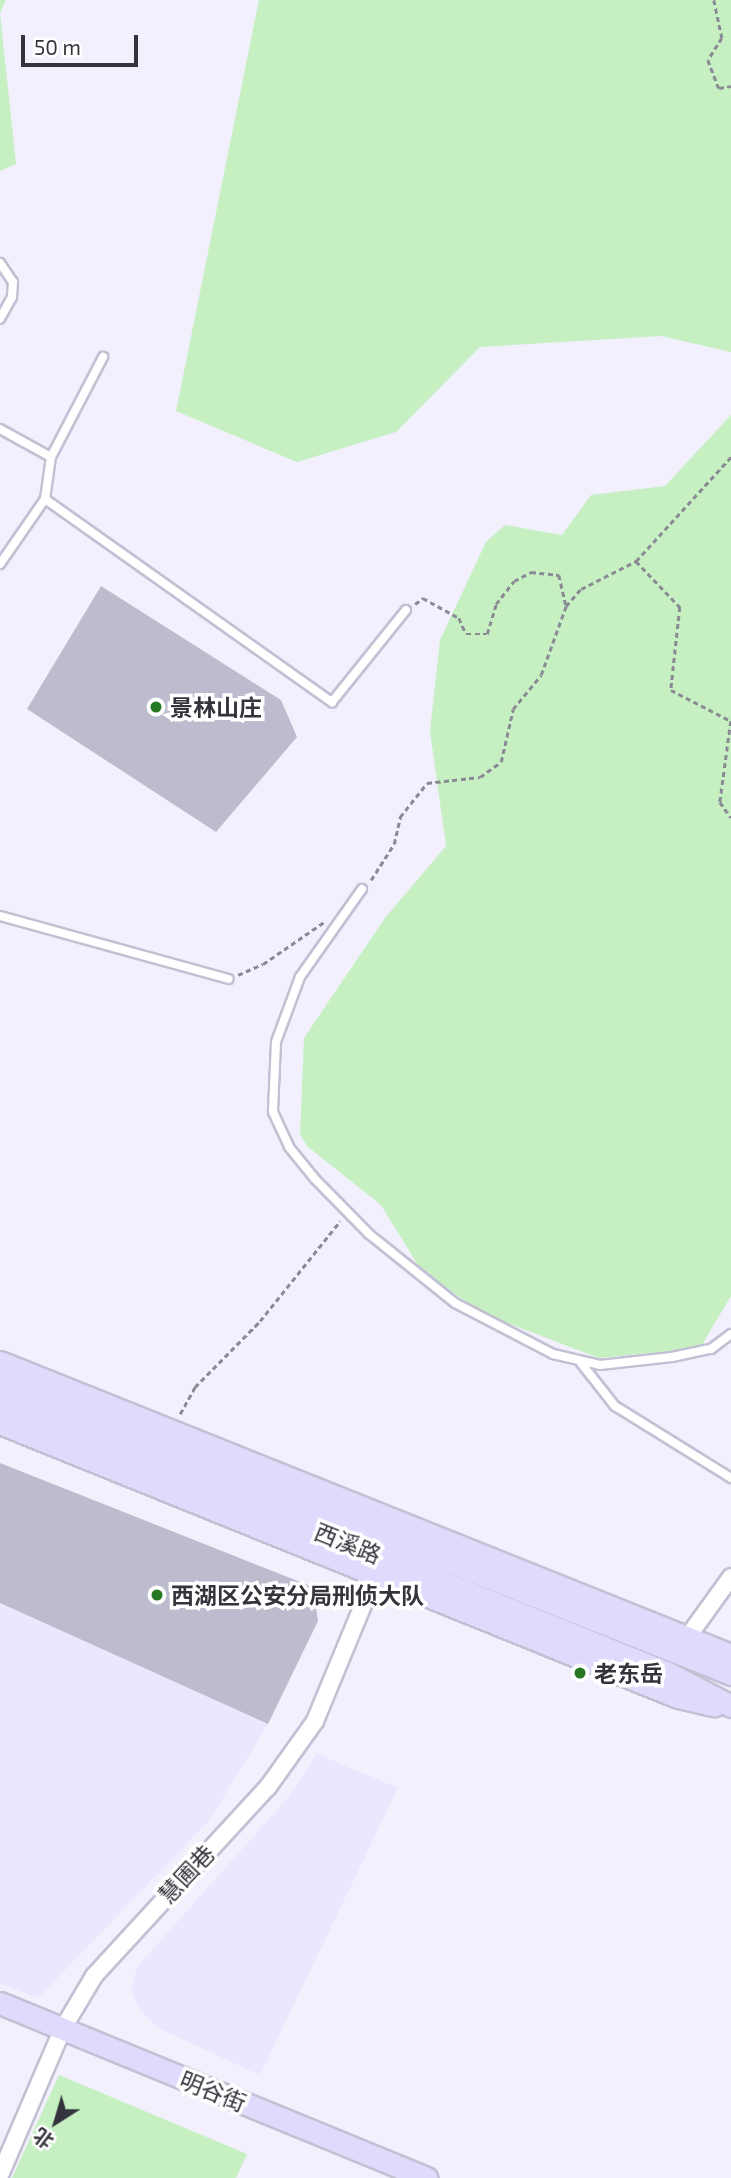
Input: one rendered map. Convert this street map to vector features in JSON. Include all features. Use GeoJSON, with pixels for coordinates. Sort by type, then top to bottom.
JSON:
{"type":"FeatureCollection","features":[{"type":"Feature","properties":{"kind":"street","name":"西溪路"},"geometry":{"type":"LineString","coordinates":[[0,1363],[731,1655]]}},
{"type":"Feature","properties":{"kind":"street","name":"西溪路"},"geometry":{"type":"LineString","coordinates":[[0,1383],[731,1674]]}},
{"type":"Feature","properties":{"kind":"street","name":"西溪路"},"geometry":{"type":"LineString","coordinates":[[0,1403],[656,1667],[731,1707]]}},
{"type":"Feature","properties":{"kind":"street","name":"西溪路"},"geometry":{"type":"LineString","coordinates":[[0,1423],[678,1697],[731,1707]]}},
{"type":"Feature","properties":{"kind":"street","name":"慧圃巷"},"geometry":{"type":"LineString","coordinates":[[0,2175],[62,2030],[94,1976],[294,1755],[315,1721],[375,1576]]}},
{"type":"Feature","properties":{"kind":"street"},"geometry":{"type":"LineString","coordinates":[[687,1638],[731,1577]]}},
{"type":"Feature","properties":{"kind":"street","name":"明谷街"},"geometry":{"type":"LineString","coordinates":[[0,2003],[426,2178]]}},
{"type":"Feature","properties":{"kind":"lane"},"geometry":{"type":"LineString","coordinates":[[0,263],[13,282],[12,297],[0,319]]}},
{"type":"Feature","properties":{"kind":"lane"},"geometry":{"type":"LineString","coordinates":[[0,564],[45,499],[51,457],[103,357]]}},
{"type":"Feature","properties":{"kind":"lane"},"geometry":{"type":"LineString","coordinates":[[0,429],[51,457]]}},
{"type":"Feature","properties":{"kind":"lane"},"geometry":{"type":"LineString","coordinates":[[45,499],[332,702],[406,610]]}},
{"type":"Feature","properties":{"kind":"lane"},"geometry":{"type":"LineString","coordinates":[[362,889],[300,976],[284,1012],[272,1076],[273,1112],[289,1147],[347,1213],[455,1303],[513,1335],[581,1363],[600,1366],[711,1349],[731,1334]]}},
{"type":"Feature","properties":{"kind":"lane"},"geometry":{"type":"LineString","coordinates":[[0,916],[228,979]]}},
{"type":"Feature","properties":{"kind":"lane"},"geometry":{"type":"LineString","coordinates":[[581,1363],[615,1406],[731,1478]]}},
{"type":"Feature","properties":{"kind":"path"},"geometry":{"type":"LineString","coordinates":[[714,0],[722,38],[708,60],[719,88],[731,86]]}},
{"type":"Feature","properties":{"kind":"path"},"geometry":{"type":"LineString","coordinates":[[362,889],[383,866],[411,799],[427,783],[480,777],[501,762],[513,709],[541,675],[566,606],[581,589],[636,561],[731,457]]}},
{"type":"Feature","properties":{"kind":"path"},"geometry":{"type":"LineString","coordinates":[[636,561],[680,607],[671,690],[731,721],[720,802],[731,818]]}},
{"type":"Feature","properties":{"kind":"path"},"geometry":{"type":"LineString","coordinates":[[406,610],[423,598],[459,618],[466,634],[487,634],[496,604],[514,581],[531,572],[559,575],[566,606]]}},
{"type":"Feature","properties":{"kind":"path"},"geometry":{"type":"LineString","coordinates":[[228,979],[263,964],[331,917]]}},
{"type":"Feature","properties":{"kind":"path"},"geometry":{"type":"LineString","coordinates":[[172,1431],[195,1387],[260,1321],[347,1213]]}},
{"type":"Feature","properties":{"kind":"shaded area"},"geometry":{"type":"Polygon","coordinates":[[[0,1603],[268,1724],[209,1821],[38,1998],[0,1983],[0,1603]]]}},
{"type":"Feature","properties":{"kind":"shaded area"},"geometry":{"type":"Polygon","coordinates":[[[317,1754],[398,1788],[260,2075],[156,2027],[140,2010],[131,1990],[137,1967],[285,1801],[317,1754]]]}},
{"type":"Feature","properties":{"kind":"green space"},"geometry":{"type":"Polygon","coordinates":[[[0,0],[6,0],[0,13],[0,0]]]}},
{"type":"Feature","properties":{"kind":"green space"},"geometry":{"type":"Polygon","coordinates":[[[259,0],[731,0],[731,352],[661,336],[480,347],[396,432],[297,462],[176,411],[259,0]]]}},
{"type":"Feature","properties":{"kind":"green space"},"geometry":{"type":"Polygon","coordinates":[[[0,13],[16,164],[0,171],[0,13]]]}},
{"type":"Feature","properties":{"kind":"green space"},"geometry":{"type":"Polygon","coordinates":[[[731,415],[731,1296],[700,1348],[599,1358],[484,1314],[421,1270],[381,1205],[307,1146],[300,1134],[304,1038],[385,918],[446,846],[430,731],[440,640],[486,542],[505,525],[562,535],[591,495],[665,486],[731,415]]]}},
{"type":"Feature","properties":{"kind":"green space"},"geometry":{"type":"Polygon","coordinates":[[[59,2075],[247,2154],[236,2178],[12,2178],[59,2075]]]}},
{"type":"Feature","properties":{"kind":"building","name":"景林山庄"},"geometry":{"type":"Polygon","coordinates":[[[101,586],[281,700],[297,737],[216,832],[27,709],[101,586]]]}},
{"type":"Feature","properties":{"kind":"building","name":"西湖区公安分局刑侦大队"},"geometry":{"type":"Polygon","coordinates":[[[0,1463],[313,1587],[318,1621],[268,1724],[0,1603],[0,1463]]]}},
{"type":"Feature","properties":{"kind":"place","name":"景林山庄"},"geometry":{"type":"Point","coordinates":[156,707]}},
{"type":"Feature","properties":{"kind":"place","name":"西湖区公安分局刑侦大队"},"geometry":{"type":"Point","coordinates":[157,1595]}},
{"type":"Feature","properties":{"kind":"place","name":"老东岳"},"geometry":{"type":"Point","coordinates":[580,1673]}}]}
